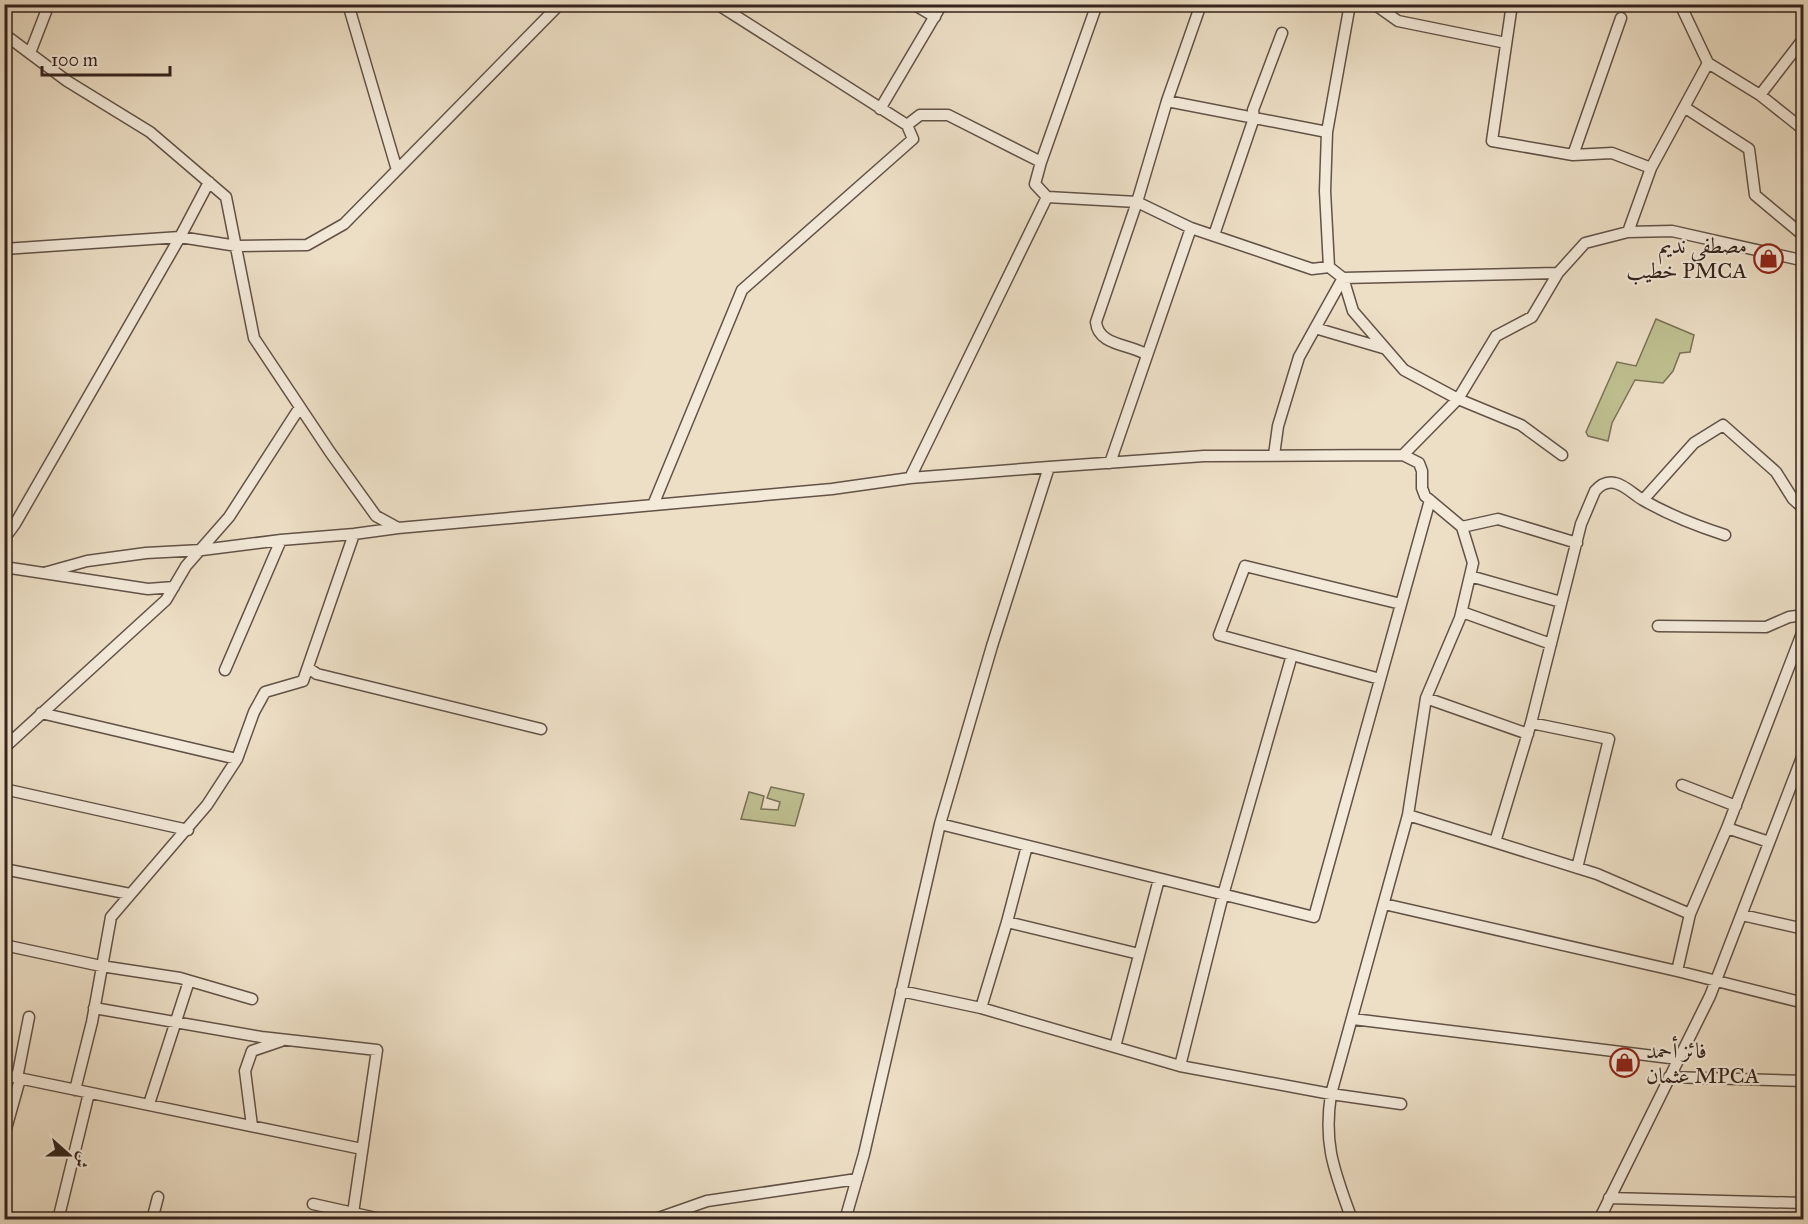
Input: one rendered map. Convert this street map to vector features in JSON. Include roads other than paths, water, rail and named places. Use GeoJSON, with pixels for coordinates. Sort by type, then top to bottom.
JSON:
{"type":"FeatureCollection","features":[{"type":"Feature","properties":{"kind":"street"},"geometry":{"type":"LineString","coordinates":[[30,53],[49,4]]}},
{"type":"Feature","properties":{"kind":"street"},"geometry":{"type":"LineString","coordinates":[[348,4],[397,170]]}},
{"type":"Feature","properties":{"kind":"street"},"geometry":{"type":"LineString","coordinates":[[4,249],[180,237],[237,246],[307,245],[344,224],[560,4]]}},
{"type":"Feature","properties":{"kind":"street"},"geometry":{"type":"LineString","coordinates":[[653,505],[742,290],[913,139],[907,126],[717,4]]}},
{"type":"Feature","properties":{"kind":"street"},"geometry":{"type":"LineString","coordinates":[[913,4],[935,17]]}},
{"type":"Feature","properties":{"kind":"street"},"geometry":{"type":"LineString","coordinates":[[880,109],[942,4]]}},
{"type":"Feature","properties":{"kind":"street"},"geometry":{"type":"LineString","coordinates":[[1097,4],[1035,184],[1047,197],[1137,202],[1191,228],[1312,269],[1329,267]]}},
{"type":"Feature","properties":{"kind":"street"},"geometry":{"type":"LineString","coordinates":[[1147,356],[1136,349],[1102,336],[1097,331],[1096,322],[1137,202],[1167,101],[1201,4]]}},
{"type":"Feature","properties":{"kind":"street"},"geometry":{"type":"LineString","coordinates":[[1350,4],[1327,132],[1325,191],[1329,267],[1343,279],[1353,311],[1404,370],[1458,399],[1521,426],[1562,455]]}},
{"type":"Feature","properties":{"kind":"street"},"geometry":{"type":"LineString","coordinates":[[1374,4],[1398,21],[1506,43]]}},
{"type":"Feature","properties":{"kind":"street"},"geometry":{"type":"LineString","coordinates":[[1512,4],[1492,141],[1573,154],[1612,153],[1651,168]]}},
{"type":"Feature","properties":{"kind":"street"},"geometry":{"type":"LineString","coordinates":[[1680,4],[1708,63],[1760,95],[1803,130]]}},
{"type":"Feature","properties":{"kind":"street"},"geometry":{"type":"LineString","coordinates":[[1573,154],[1621,18]]}},
{"type":"Feature","properties":{"kind":"street"},"geometry":{"type":"LineString","coordinates":[[1214,235],[1254,118],[1253,110],[1282,33]]}},
{"type":"Feature","properties":{"kind":"street"},"geometry":{"type":"LineString","coordinates":[[4,34],[67,81],[150,132],[226,197],[254,338],[376,516],[398,528]]}},
{"type":"Feature","properties":{"kind":"street"},"geometry":{"type":"LineString","coordinates":[[1760,95],[1803,38]]}},
{"type":"Feature","properties":{"kind":"street"},"geometry":{"type":"LineString","coordinates":[[1628,232],[1651,168],[1708,63]]}},
{"type":"Feature","properties":{"kind":"street"},"geometry":{"type":"LineString","coordinates":[[1167,101],[1327,132]]}},
{"type":"Feature","properties":{"kind":"street"},"geometry":{"type":"LineString","coordinates":[[1684,107],[1749,149],[1755,195],[1803,236]]}},
{"type":"Feature","properties":{"kind":"street"},"geometry":{"type":"LineString","coordinates":[[907,126],[920,115],[948,115],[1041,162]]}},
{"type":"Feature","properties":{"kind":"street"},"geometry":{"type":"LineString","coordinates":[[4,539],[15,524],[180,237],[209,182]]}},
{"type":"Feature","properties":{"kind":"street"},"geometry":{"type":"LineString","coordinates":[[910,478],[1047,197]]}},
{"type":"Feature","properties":{"kind":"street"},"geometry":{"type":"LineString","coordinates":[[1110,463],[1191,228]]}},
{"type":"Feature","properties":{"kind":"street"},"geometry":{"type":"LineString","coordinates":[[1403,455],[1458,399],[1496,336],[1532,317],[1558,273],[1585,243],[1628,232],[1672,231],[1802,259],[1803,273]]}},
{"type":"Feature","properties":{"kind":"street"},"geometry":{"type":"LineString","coordinates":[[1343,279],[1558,273]]}},
{"type":"Feature","properties":{"kind":"street"},"geometry":{"type":"LineString","coordinates":[[1274,455],[1278,426],[1299,357],[1343,279]]}},
{"type":"Feature","properties":{"kind":"street"},"geometry":{"type":"LineString","coordinates":[[1315,328],[1383,348]]}},
{"type":"Feature","properties":{"kind":"street"},"geometry":{"type":"LineString","coordinates":[[4,748],[166,600],[186,566],[229,517],[300,407]]}},
{"type":"Feature","properties":{"kind":"street"},"geometry":{"type":"LineString","coordinates":[[1643,500],[1694,443],[1723,425],[1776,472],[1793,499],[1803,509]]}},
{"type":"Feature","properties":{"kind":"street"},"geometry":{"type":"LineString","coordinates":[[44,573],[87,561],[146,553],[202,550],[398,528],[832,489],[910,478],[1204,456],[1403,455],[1419,463],[1425,496],[1462,527],[1473,563],[1462,612],[1426,698],[1408,815],[1331,1094],[1327,1120],[1329,1146],[1334,1171],[1352,1220]]}},
{"type":"Feature","properties":{"kind":"street"},"geometry":{"type":"LineString","coordinates":[[846,1220],[939,824],[992,645],[1049,467]]}},
{"type":"Feature","properties":{"kind":"street"},"geometry":{"type":"LineString","coordinates":[[1495,842],[1530,728],[1577,543],[1598,487],[1603,484],[1618,484],[1643,500],[1689,523],[1725,536]]}},
{"type":"Feature","properties":{"kind":"street"},"geometry":{"type":"LineString","coordinates":[[939,824],[1314,917],[1430,500]]}},
{"type":"Feature","properties":{"kind":"street"},"geometry":{"type":"LineString","coordinates":[[1462,527],[1498,519],[1577,543]]}},
{"type":"Feature","properties":{"kind":"street"},"geometry":{"type":"LineString","coordinates":[[75,1090],[94,1008],[111,917],[188,830],[207,805],[237,759],[254,712],[265,692],[303,681],[354,534]]}},
{"type":"Feature","properties":{"kind":"street"},"geometry":{"type":"LineString","coordinates":[[225,670],[281,540]]}},
{"type":"Feature","properties":{"kind":"street"},"geometry":{"type":"LineString","coordinates":[[1380,679],[1219,635],[1245,566],[1401,604]]}},
{"type":"Feature","properties":{"kind":"street"},"geometry":{"type":"LineString","coordinates":[[4,567],[148,589],[174,587]]}},
{"type":"Feature","properties":{"kind":"street"},"geometry":{"type":"LineString","coordinates":[[1470,576],[1561,602]]}},
{"type":"Feature","properties":{"kind":"street"},"geometry":{"type":"LineString","coordinates":[[1462,612],[1551,644]]}},
{"type":"Feature","properties":{"kind":"street"},"geometry":{"type":"LineString","coordinates":[[1658,626],[1766,627],[1789,617],[1803,615]]}},
{"type":"Feature","properties":{"kind":"street"},"geometry":{"type":"LineString","coordinates":[[1677,971],[1690,914],[1736,806],[1803,628]]}},
{"type":"Feature","properties":{"kind":"street"},"geometry":{"type":"LineString","coordinates":[[1180,1066],[1223,895],[1292,655]]}},
{"type":"Feature","properties":{"kind":"street"},"geometry":{"type":"LineString","coordinates":[[308,668],[317,674],[541,729]]}},
{"type":"Feature","properties":{"kind":"street"},"geometry":{"type":"LineString","coordinates":[[1426,698],[1530,728],[1609,739],[1577,868]]}},
{"type":"Feature","properties":{"kind":"street"},"geometry":{"type":"LineString","coordinates":[[41,713],[237,759]]}},
{"type":"Feature","properties":{"kind":"street"},"geometry":{"type":"LineString","coordinates":[[1599,1220],[1716,982],[1803,752]]}},
{"type":"Feature","properties":{"kind":"street"},"geometry":{"type":"LineString","coordinates":[[1682,785],[1736,806]]}},
{"type":"Feature","properties":{"kind":"street"},"geometry":{"type":"LineString","coordinates":[[4,789],[188,830]]}},
{"type":"Feature","properties":{"kind":"street"},"geometry":{"type":"LineString","coordinates":[[1408,815],[1597,874],[1690,914]]}},
{"type":"Feature","properties":{"kind":"street"},"geometry":{"type":"LineString","coordinates":[[1727,828],[1769,842]]}},
{"type":"Feature","properties":{"kind":"street"},"geometry":{"type":"LineString","coordinates":[[981,1008],[1027,846]]}},
{"type":"Feature","properties":{"kind":"street"},"geometry":{"type":"LineString","coordinates":[[4,869],[130,894]]}},
{"type":"Feature","properties":{"kind":"street"},"geometry":{"type":"LineString","coordinates":[[1115,1047],[1159,879]]}},
{"type":"Feature","properties":{"kind":"street"},"geometry":{"type":"LineString","coordinates":[[1384,904],[1677,971],[1803,1003]]}},
{"type":"Feature","properties":{"kind":"street"},"geometry":{"type":"LineString","coordinates":[[1742,915],[1803,929]]}},
{"type":"Feature","properties":{"kind":"street"},"geometry":{"type":"LineString","coordinates":[[1007,922],[1138,954]]}},
{"type":"Feature","properties":{"kind":"street"},"geometry":{"type":"LineString","coordinates":[[4,945],[101,966],[189,981],[252,999]]}},
{"type":"Feature","properties":{"kind":"street"},"geometry":{"type":"LineString","coordinates":[[149,1104],[167,1042],[176,1023],[189,981]]}},
{"type":"Feature","properties":{"kind":"street"},"geometry":{"type":"LineString","coordinates":[[901,991],[981,1008],[1180,1066],[1331,1094],[1401,1104]]}},
{"type":"Feature","properties":{"kind":"street"},"geometry":{"type":"LineString","coordinates":[[94,1008],[284,1040],[377,1050],[353,1213]]}},
{"type":"Feature","properties":{"kind":"street"},"geometry":{"type":"LineString","coordinates":[[4,1136],[29,1017]]}},
{"type":"Feature","properties":{"kind":"street"},"geometry":{"type":"LineString","coordinates":[[1353,1019],[1678,1059]]}},
{"type":"Feature","properties":{"kind":"street"},"geometry":{"type":"LineString","coordinates":[[252,1126],[245,1071],[252,1051],[284,1040]]}},
{"type":"Feature","properties":{"kind":"street"},"geometry":{"type":"LineString","coordinates":[[4,1075],[362,1149]]}},
{"type":"Feature","properties":{"kind":"street"},"geometry":{"type":"LineString","coordinates":[[1669,1077],[1803,1081]]}},
{"type":"Feature","properties":{"kind":"street"},"geometry":{"type":"LineString","coordinates":[[58,1220],[89,1093]]}},
{"type":"Feature","properties":{"kind":"street"},"geometry":{"type":"LineString","coordinates":[[653,1220],[707,1201],[857,1179]]}},
{"type":"Feature","properties":{"kind":"street"},"geometry":{"type":"LineString","coordinates":[[153,1220],[158,1197]]}},
{"type":"Feature","properties":{"kind":"street"},"geometry":{"type":"LineString","coordinates":[[1609,1198],[1803,1203]]}},
{"type":"Feature","properties":{"kind":"street"},"geometry":{"type":"LineString","coordinates":[[313,1204],[385,1220]]}},
{"type":"Feature","properties":{"kind":"place","name":"مصطفى نديم خطيب PMCA"},"geometry":{"type":"Point","coordinates":[1768,258]}},
{"type":"Feature","properties":{"kind":"place","name":"فائز أحمد عثمان MPCA"},"geometry":{"type":"Point","coordinates":[1625,1063]}}]}
